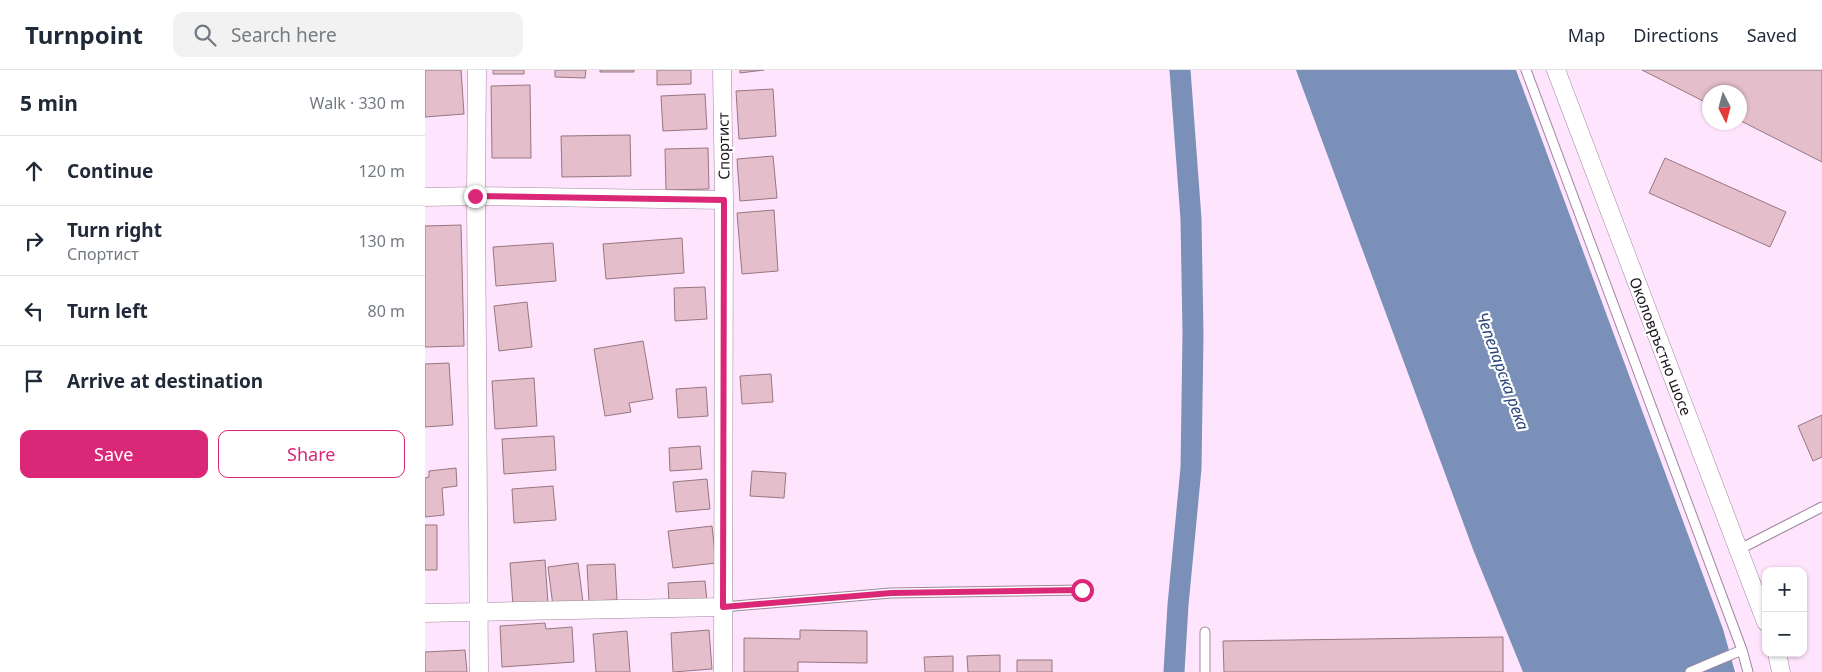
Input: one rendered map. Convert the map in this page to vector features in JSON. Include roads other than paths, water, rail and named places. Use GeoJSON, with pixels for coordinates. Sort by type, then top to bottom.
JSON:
{"type":"FeatureCollection","features":[{"type":"Feature","properties":{"kind":"street"},"geometry":{"type":"LineString","coordinates":[[477,70],[475,196],[479,672]]}},
{"type":"Feature","properties":{"kind":"street","name":"Спортист"},"geometry":{"type":"LineString","coordinates":[[722,70],[724,200],[723,672]]}},
{"type":"Feature","properties":{"kind":"street","name":"Околовръстно шосе"},"geometry":{"type":"LineString","coordinates":[[1556,70],[1762,612]]}},
{"type":"Feature","properties":{"kind":"street"},"geometry":{"type":"LineString","coordinates":[[425,197],[475,196],[724,200]]}},
{"type":"Feature","properties":{"kind":"street"},"geometry":{"type":"LineString","coordinates":[[425,613],[723,607]]}},
{"type":"Feature","properties":{"kind":"street"},"geometry":{"type":"LineString","coordinates":[[1778,657],[1781,672]]}},
{"type":"Feature","properties":{"kind":"lane"},"geometry":{"type":"LineString","coordinates":[[1526,70],[1742,650],[1748,672]]}},
{"type":"Feature","properties":{"kind":"lane"},"geometry":{"type":"LineString","coordinates":[[1738,550],[1822,507]]}},
{"type":"Feature","properties":{"kind":"lane"},"geometry":{"type":"LineString","coordinates":[[723,607],[891,593],[1082,590]]}},
{"type":"Feature","properties":{"kind":"lane"},"geometry":{"type":"LineString","coordinates":[[1205,632],[1205,672]]}},
{"type":"Feature","properties":{"kind":"lane"},"geometry":{"type":"LineString","coordinates":[[1690,672],[1742,650]]}},
{"type":"Feature","properties":{"kind":"water","name":"Чепеларска река"},"geometry":{"type":"Polygon","coordinates":[[[1296,70],[1516,70],[1723,629],[1735,672],[1523,672],[1474,552],[1296,70]]]}},
{"type":"Feature","properties":{"kind":"waterway"},"geometry":{"type":"LineString","coordinates":[[1174,672],[1178,605],[1191,468],[1193,334],[1191,219],[1180,70]]}}]}
